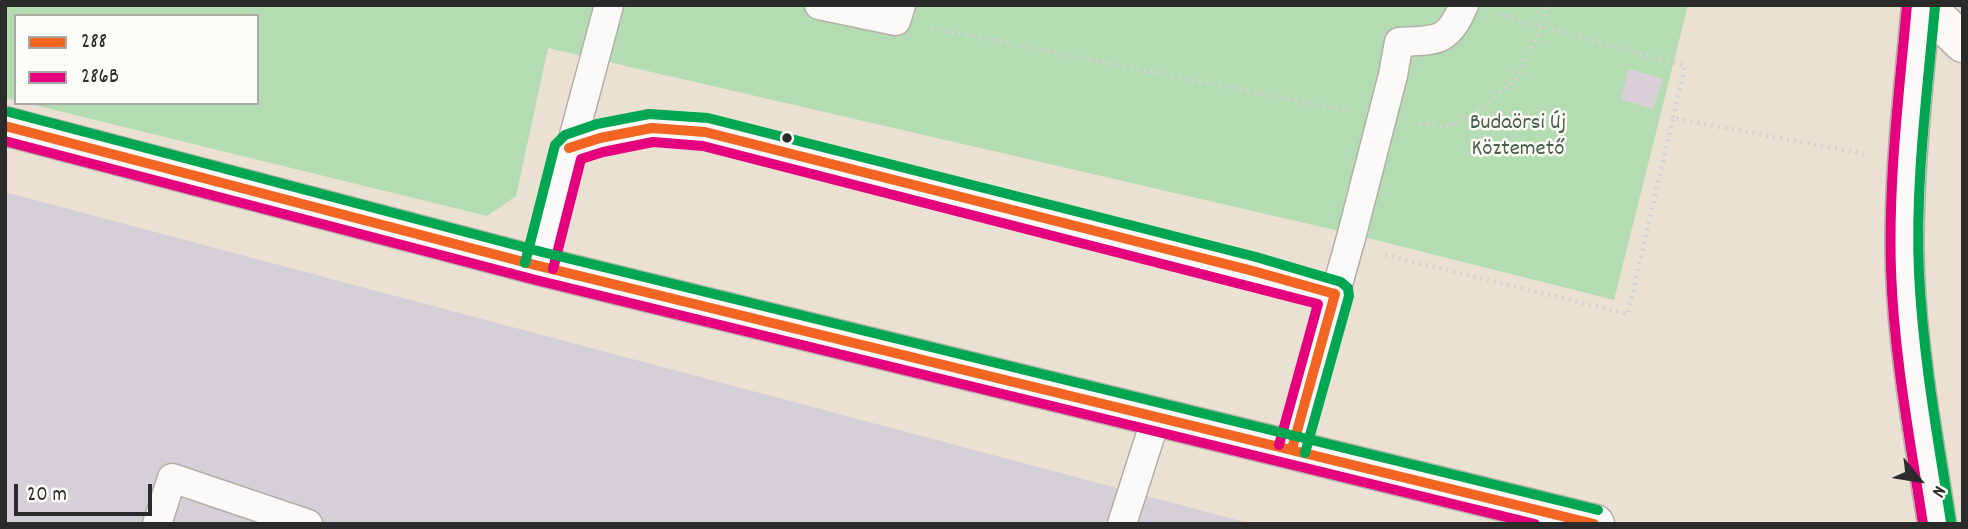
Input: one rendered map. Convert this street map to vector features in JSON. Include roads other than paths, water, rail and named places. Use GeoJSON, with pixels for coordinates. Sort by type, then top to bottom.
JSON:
{"type":"FeatureCollection","features":[{"type":"Feature","properties":{"kind":"street"},"geometry":{"type":"LineString","coordinates":[[1922,5],[1963,43]]}},
{"type":"Feature","properties":{"kind":"street"},"geometry":{"type":"LineString","coordinates":[[1922,5],[1907,162],[1905,271],[1914,376],[1937,524]]}},
{"type":"Feature","properties":{"kind":"street"},"geometry":{"type":"LineString","coordinates":[[5,126],[538,266],[1595,524]]}},
{"type":"Feature","properties":{"kind":"lane"},"geometry":{"type":"LineString","coordinates":[[538,266],[609,5]]}},
{"type":"Feature","properties":{"kind":"lane"},"geometry":{"type":"LineString","coordinates":[[819,5],[899,13]]}},
{"type":"Feature","properties":{"kind":"lane"},"geometry":{"type":"LineString","coordinates":[[1292,449],[1349,246],[1399,42],[1439,40],[1455,25],[1464,5]]}},
{"type":"Feature","properties":{"kind":"lane"},"geometry":{"type":"LineString","coordinates":[[569,148],[600,138],[652,128],[705,132],[1240,267],[1335,294]]}},
{"type":"Feature","properties":{"kind":"lane"},"geometry":{"type":"LineString","coordinates":[[1122,524],[1156,418]]}},
{"type":"Feature","properties":{"kind":"lane"},"geometry":{"type":"LineString","coordinates":[[157,524],[172,478],[309,524]]}},
{"type":"Feature","properties":{"kind":"park label","name":"Budaörsi Új Köztemető"},"geometry":{"type":"Point","coordinates":[1518,138]}}]}
